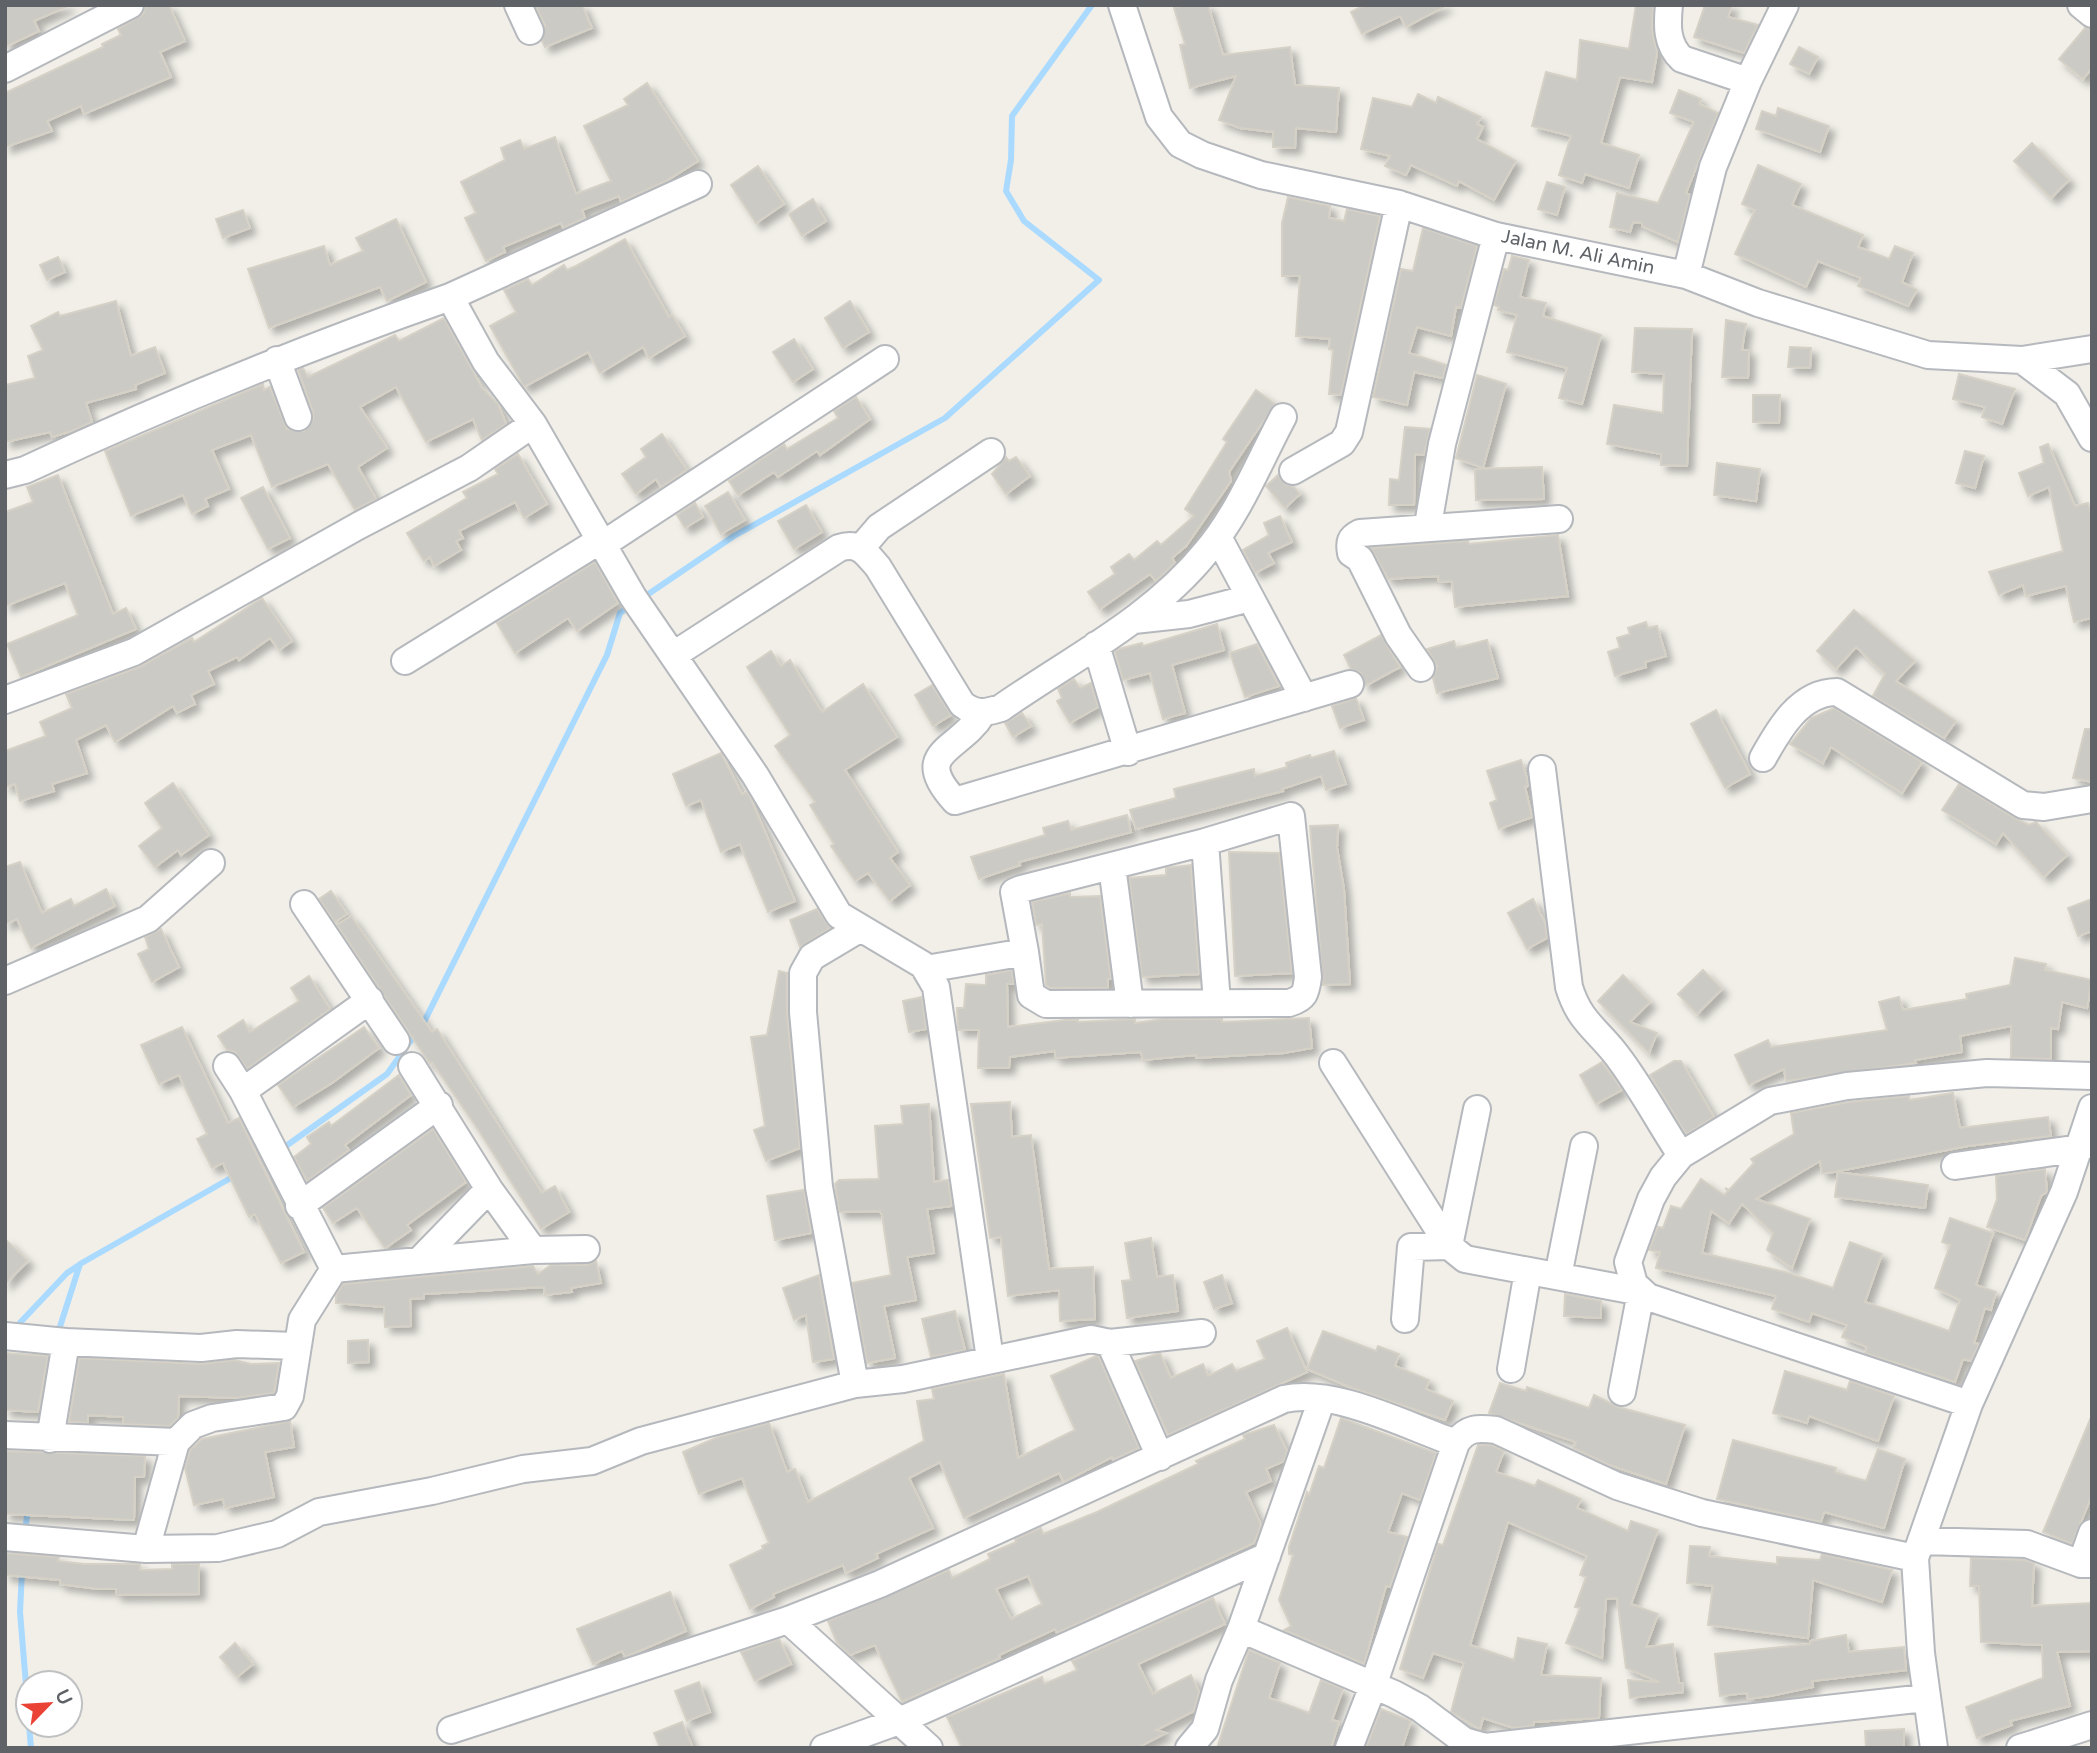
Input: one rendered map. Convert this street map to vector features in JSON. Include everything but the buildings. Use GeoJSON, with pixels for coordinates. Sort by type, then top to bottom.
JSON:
{"type":"FeatureCollection","features":[{"type":"Feature","properties":{"kind":"street"},"geometry":{"type":"LineString","coordinates":[[5,69],[130,5]]}},
{"type":"Feature","properties":{"kind":"street"},"geometry":{"type":"LineString","coordinates":[[518,5],[530,31]]}},
{"type":"Feature","properties":{"kind":"street","name":"Jalan M. Ali Amin"},"geometry":{"type":"LineString","coordinates":[[1122,5],[1159,117],[1180,144],[1202,155],[1261,175],[1399,204],[1496,236],[1686,275],[1758,303],[1928,355],[2022,360],[2092,349]]}},
{"type":"Feature","properties":{"kind":"street"},"geometry":{"type":"LineString","coordinates":[[1670,5],[1670,42],[1682,59],[1748,81]]}},
{"type":"Feature","properties":{"kind":"street"},"geometry":{"type":"LineString","coordinates":[[2081,5],[2092,15]]}},
{"type":"Feature","properties":{"kind":"street"},"geometry":{"type":"LineString","coordinates":[[1686,275],[1713,167],[1748,81],[1765,52],[1774,13]]}},
{"type":"Feature","properties":{"kind":"street"},"geometry":{"type":"LineString","coordinates":[[5,475],[24,470],[148,412],[277,360],[450,297],[698,184]]}},
{"type":"Feature","properties":{"kind":"street"},"geometry":{"type":"LineString","coordinates":[[1293,471],[1346,439],[1399,204]]}},
{"type":"Feature","properties":{"kind":"street"},"geometry":{"type":"LineString","coordinates":[[1429,525],[1442,444],[1496,236]]}},
{"type":"Feature","properties":{"kind":"street"},"geometry":{"type":"LineString","coordinates":[[450,297],[486,362],[533,424],[600,543],[638,603],[755,775],[832,906],[839,915],[859,929],[910,956],[926,969],[936,987],[990,1359]]}},
{"type":"Feature","properties":{"kind":"street"},"geometry":{"type":"LineString","coordinates":[[405,661],[600,543],[885,359]]}},
{"type":"Feature","properties":{"kind":"street"},"geometry":{"type":"LineString","coordinates":[[277,360],[298,417]]}},
{"type":"Feature","properties":{"kind":"street"},"geometry":{"type":"LineString","coordinates":[[2022,360],[2067,394],[2092,438]]}},
{"type":"Feature","properties":{"kind":"street"},"geometry":{"type":"LineString","coordinates":[[675,654],[839,548],[850,544],[861,548],[878,567],[962,704],[971,712],[982,714],[1002,708],[1134,620],[1191,569],[1217,537],[1283,417]]}},
{"type":"Feature","properties":{"kind":"street"},"geometry":{"type":"LineString","coordinates":[[5,699],[134,652],[358,526],[469,468],[533,424]]}},
{"type":"Feature","properties":{"kind":"street"},"geometry":{"type":"LineString","coordinates":[[861,548],[879,527],[991,452]]}},
{"type":"Feature","properties":{"kind":"street"},"geometry":{"type":"LineString","coordinates":[[1421,668],[1398,635],[1360,559],[1351,553],[1349,543],[1360,533],[1429,525],[1559,519]]}},
{"type":"Feature","properties":{"kind":"street"},"geometry":{"type":"LineString","coordinates":[[1217,537],[1304,698]]}},
{"type":"Feature","properties":{"kind":"street"},"geometry":{"type":"LineString","coordinates":[[1134,620],[1189,614],[1250,598]]}},
{"type":"Feature","properties":{"kind":"street"},"geometry":{"type":"LineString","coordinates":[[1096,645],[1128,752]]}},
{"type":"Feature","properties":{"kind":"street"},"geometry":{"type":"LineString","coordinates":[[982,714],[974,728],[939,753],[935,763],[940,785],[955,802],[1350,684]]}},
{"type":"Feature","properties":{"kind":"street"},"geometry":{"type":"LineString","coordinates":[[1763,758],[1780,728],[1810,698],[1821,692],[1837,692],[2023,804],[2044,807],[2092,799]]}},
{"type":"Feature","properties":{"kind":"street"},"geometry":{"type":"LineString","coordinates":[[1542,769],[1569,987],[1576,1007],[1587,1024],[1615,1052],[1681,1155]]}},
{"type":"Feature","properties":{"kind":"street"},"geometry":{"type":"LineString","coordinates":[[1291,816],[1308,977],[1305,995],[1301,999],[1289,1003],[1039,1002],[1029,988],[1014,892],[1205,842],[1291,816]]}},
{"type":"Feature","properties":{"kind":"street"},"geometry":{"type":"LineString","coordinates":[[1205,842],[1217,1003]]}},
{"type":"Feature","properties":{"kind":"street"},"geometry":{"type":"LineString","coordinates":[[8,974],[148,919],[211,863]]}},
{"type":"Feature","properties":{"kind":"street"},"geometry":{"type":"LineString","coordinates":[[1112,866],[1130,1004]]}},
{"type":"Feature","properties":{"kind":"street"},"geometry":{"type":"LineString","coordinates":[[304,904],[396,1041]]}},
{"type":"Feature","properties":{"kind":"street"},"geometry":{"type":"LineString","coordinates":[[855,1384],[818,1187],[803,1012],[803,973],[812,957],[859,929]]}},
{"type":"Feature","properties":{"kind":"street"},"geometry":{"type":"LineString","coordinates":[[926,969],[1025,952]]}},
{"type":"Feature","properties":{"kind":"street"},"geometry":{"type":"LineString","coordinates":[[243,1091],[370,1000]]}},
{"type":"Feature","properties":{"kind":"street"},"geometry":{"type":"LineString","coordinates":[[1333,1063],[1449,1246],[1465,1259],[1641,1292]]}},
{"type":"Feature","properties":{"kind":"street"},"geometry":{"type":"LineString","coordinates":[[227,1066],[243,1091],[299,1206],[334,1269]]}},
{"type":"Feature","properties":{"kind":"street"},"geometry":{"type":"LineString","coordinates":[[412,1066],[439,1105],[489,1189],[533,1250]]}},
{"type":"Feature","properties":{"kind":"street"},"geometry":{"type":"LineString","coordinates":[[1969,1404],[1648,1297],[1630,1276],[1628,1262],[1651,1199],[1681,1155],[1770,1101],[1834,1088],[1987,1073],[2092,1076]]}},
{"type":"Feature","properties":{"kind":"street"},"geometry":{"type":"LineString","coordinates":[[299,1206],[439,1105]]}},
{"type":"Feature","properties":{"kind":"street"},"geometry":{"type":"LineString","coordinates":[[1934,1748],[1925,1699],[1918,1549],[1969,1404],[2081,1148],[2092,1108]]}},
{"type":"Feature","properties":{"kind":"street"},"geometry":{"type":"LineString","coordinates":[[1449,1246],[1477,1110]]}},
{"type":"Feature","properties":{"kind":"street"},"geometry":{"type":"LineString","coordinates":[[1558,1276],[1584,1146]]}},
{"type":"Feature","properties":{"kind":"street"},"geometry":{"type":"LineString","coordinates":[[1955,1166],[2081,1148]]}},
{"type":"Feature","properties":{"kind":"street"},"geometry":{"type":"LineString","coordinates":[[421,1259],[489,1189]]}},
{"type":"Feature","properties":{"kind":"street"},"geometry":{"type":"LineString","coordinates":[[1405,1319],[1410,1247],[1449,1246]]}},
{"type":"Feature","properties":{"kind":"street"},"geometry":{"type":"LineString","coordinates":[[334,1269],[533,1250],[586,1249]]}},
{"type":"Feature","properties":{"kind":"street"},"geometry":{"type":"LineString","coordinates":[[146,1549],[176,1442],[193,1425],[212,1418],[284,1407],[290,1396],[295,1346],[302,1320],[334,1269]]}},
{"type":"Feature","properties":{"kind":"street"},"geometry":{"type":"LineString","coordinates":[[1511,1369],[1528,1271]]}},
{"type":"Feature","properties":{"kind":"street"},"geometry":{"type":"LineString","coordinates":[[1622,1392],[1641,1292]]}},
{"type":"Feature","properties":{"kind":"street"},"geometry":{"type":"LineString","coordinates":[[21,1538],[146,1549],[218,1548],[265,1537],[318,1512],[432,1491],[523,1469],[592,1461],[640,1441],[855,1384],[903,1379],[1091,1339],[1110,1343],[1202,1333]]}},
{"type":"Feature","properties":{"kind":"street"},"geometry":{"type":"LineString","coordinates":[[11,1336],[61,1342],[201,1348],[237,1344],[295,1346]]}},
{"type":"Feature","properties":{"kind":"street"},"geometry":{"type":"LineString","coordinates":[[41,1438],[61,1342]]}},
{"type":"Feature","properties":{"kind":"street"},"geometry":{"type":"LineString","coordinates":[[1110,1343],[1160,1457]]}},
{"type":"Feature","properties":{"kind":"street"},"geometry":{"type":"LineString","coordinates":[[451,1730],[788,1620],[880,1584],[1284,1399],[1297,1396],[1322,1399],[1456,1443]]}},
{"type":"Feature","properties":{"kind":"street"},"geometry":{"type":"LineString","coordinates":[[1189,1748],[1205,1729],[1219,1680],[1241,1629],[1322,1399]]}},
{"type":"Feature","properties":{"kind":"street"},"geometry":{"type":"LineString","coordinates":[[1349,1748],[1373,1686],[1456,1443],[1463,1432],[1477,1428],[1496,1430],[1617,1486],[1702,1513],[1918,1549],[2027,1544],[2086,1564],[2092,1533]]}},
{"type":"Feature","properties":{"kind":"street"},"geometry":{"type":"LineString","coordinates":[[5,1435],[176,1442]]}},
{"type":"Feature","properties":{"kind":"street"},"geometry":{"type":"LineString","coordinates":[[824,1748],[898,1721],[1267,1556]]}},
{"type":"Feature","properties":{"kind":"street"},"geometry":{"type":"LineString","coordinates":[[788,1620],[929,1748]]}},
{"type":"Feature","properties":{"kind":"street"},"geometry":{"type":"LineString","coordinates":[[1241,1629],[1420,1708],[1464,1741],[1485,1746],[1925,1699]]}},
{"type":"Feature","properties":{"kind":"street"},"geometry":{"type":"LineString","coordinates":[[2020,1748],[2092,1725]]}},
{"type":"Feature","properties":{"kind":"waterway"},"geometry":{"type":"LineString","coordinates":[[641,599],[734,536],[945,418],[1099,280],[1024,221],[1006,191],[1011,160],[1012,116],[1092,5]]}},
{"type":"Feature","properties":{"kind":"waterway"},"geometry":{"type":"LineString","coordinates":[[279,1151],[387,1074],[424,1022],[607,655],[620,613],[632,605]]}},
{"type":"Feature","properties":{"kind":"waterway"},"geometry":{"type":"LineString","coordinates":[[57,1336],[80,1264],[236,1175]]}},
{"type":"Feature","properties":{"kind":"waterway"},"geometry":{"type":"LineString","coordinates":[[15,1328],[67,1273],[79,1265]]}},
{"type":"Feature","properties":{"kind":"waterway"},"geometry":{"type":"LineString","coordinates":[[25,1532],[28,1508]]}},
{"type":"Feature","properties":{"kind":"waterway"},"geometry":{"type":"LineString","coordinates":[[22,1571],[20,1612],[25,1669]]}},
{"type":"Feature","properties":{"kind":"waterway"},"geometry":{"type":"LineString","coordinates":[[30,1739],[31,1748]]}}]}
